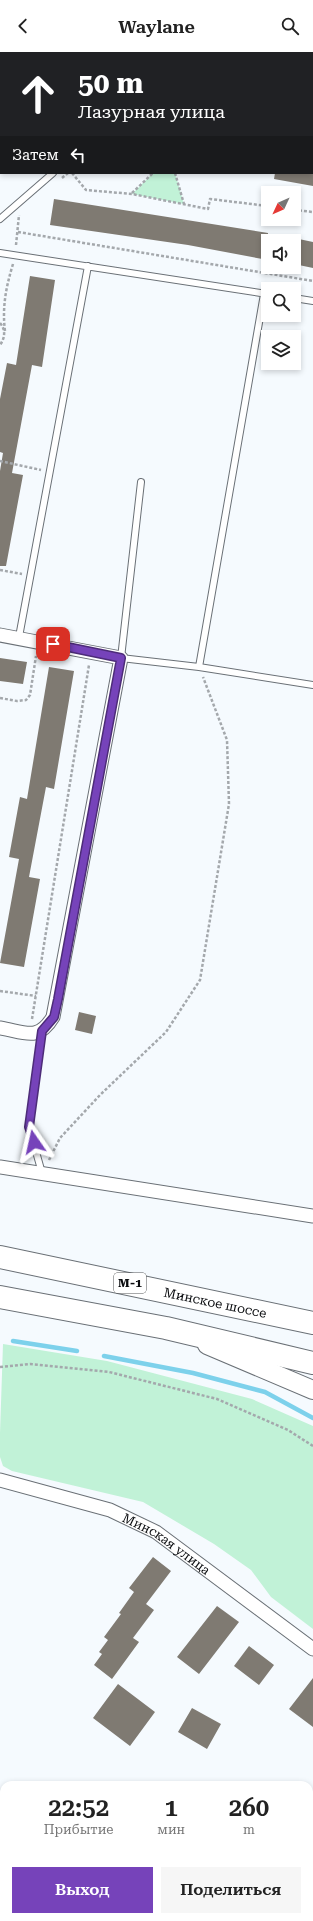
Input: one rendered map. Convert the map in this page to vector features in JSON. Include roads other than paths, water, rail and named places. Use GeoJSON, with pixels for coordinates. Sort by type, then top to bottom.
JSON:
{"type":"FeatureCollection","features":[{"type":"Feature","properties":{"kind":"highway","name":"Минское шоссе"},"geometry":{"type":"LineString","coordinates":[[0,1257],[313,1323]]}},
{"type":"Feature","properties":{"kind":"highway"},"geometry":{"type":"LineString","coordinates":[[0,1297],[166,1328],[313,1363]]}},
{"type":"Feature","properties":{"kind":"street"},"geometry":{"type":"LineString","coordinates":[[0,634],[121,658],[54,1017],[36,1032],[0,1028]]}},
{"type":"Feature","properties":{"kind":"street"},"geometry":{"type":"LineString","coordinates":[[0,1167],[42,1172],[313,1216]]}},
{"type":"Feature","properties":{"kind":"street"},"geometry":{"type":"LineString","coordinates":[[260,1311],[313,1314]]}},
{"type":"Feature","properties":{"kind":"street"},"geometry":{"type":"LineString","coordinates":[[166,1328],[313,1390]]}},
{"type":"Feature","properties":{"kind":"street","name":"Минская улица"},"geometry":{"type":"LineString","coordinates":[[0,1480],[110,1510],[156,1532],[313,1649]]}},
{"type":"Feature","properties":{"kind":"lane"},"geometry":{"type":"LineString","coordinates":[[0,219],[52,174]]}},
{"type":"Feature","properties":{"kind":"lane"},"geometry":{"type":"LineString","coordinates":[[0,253],[261,293]]}},
{"type":"Feature","properties":{"kind":"lane"},"geometry":{"type":"LineString","coordinates":[[19,637],[88,266]]}},
{"type":"Feature","properties":{"kind":"lane"},"geometry":{"type":"LineString","coordinates":[[301,299],[313,301]]}},
{"type":"Feature","properties":{"kind":"lane"},"geometry":{"type":"LineString","coordinates":[[199,667],[261,322]]}},
{"type":"Feature","properties":{"kind":"lane"},"geometry":{"type":"LineString","coordinates":[[141,482],[121,658],[199,667],[313,685]]}},
{"type":"Feature","properties":{"kind":"lane"},"geometry":{"type":"LineString","coordinates":[[36,1032],[29,1127],[42,1172]]}},
{"type":"Feature","properties":{"kind":"waterway"},"geometry":{"type":"LineString","coordinates":[[13,1341],[77,1351]]}},
{"type":"Feature","properties":{"kind":"waterway"},"geometry":{"type":"LineString","coordinates":[[104,1356],[193,1373],[265,1392],[313,1418]]}}]}
